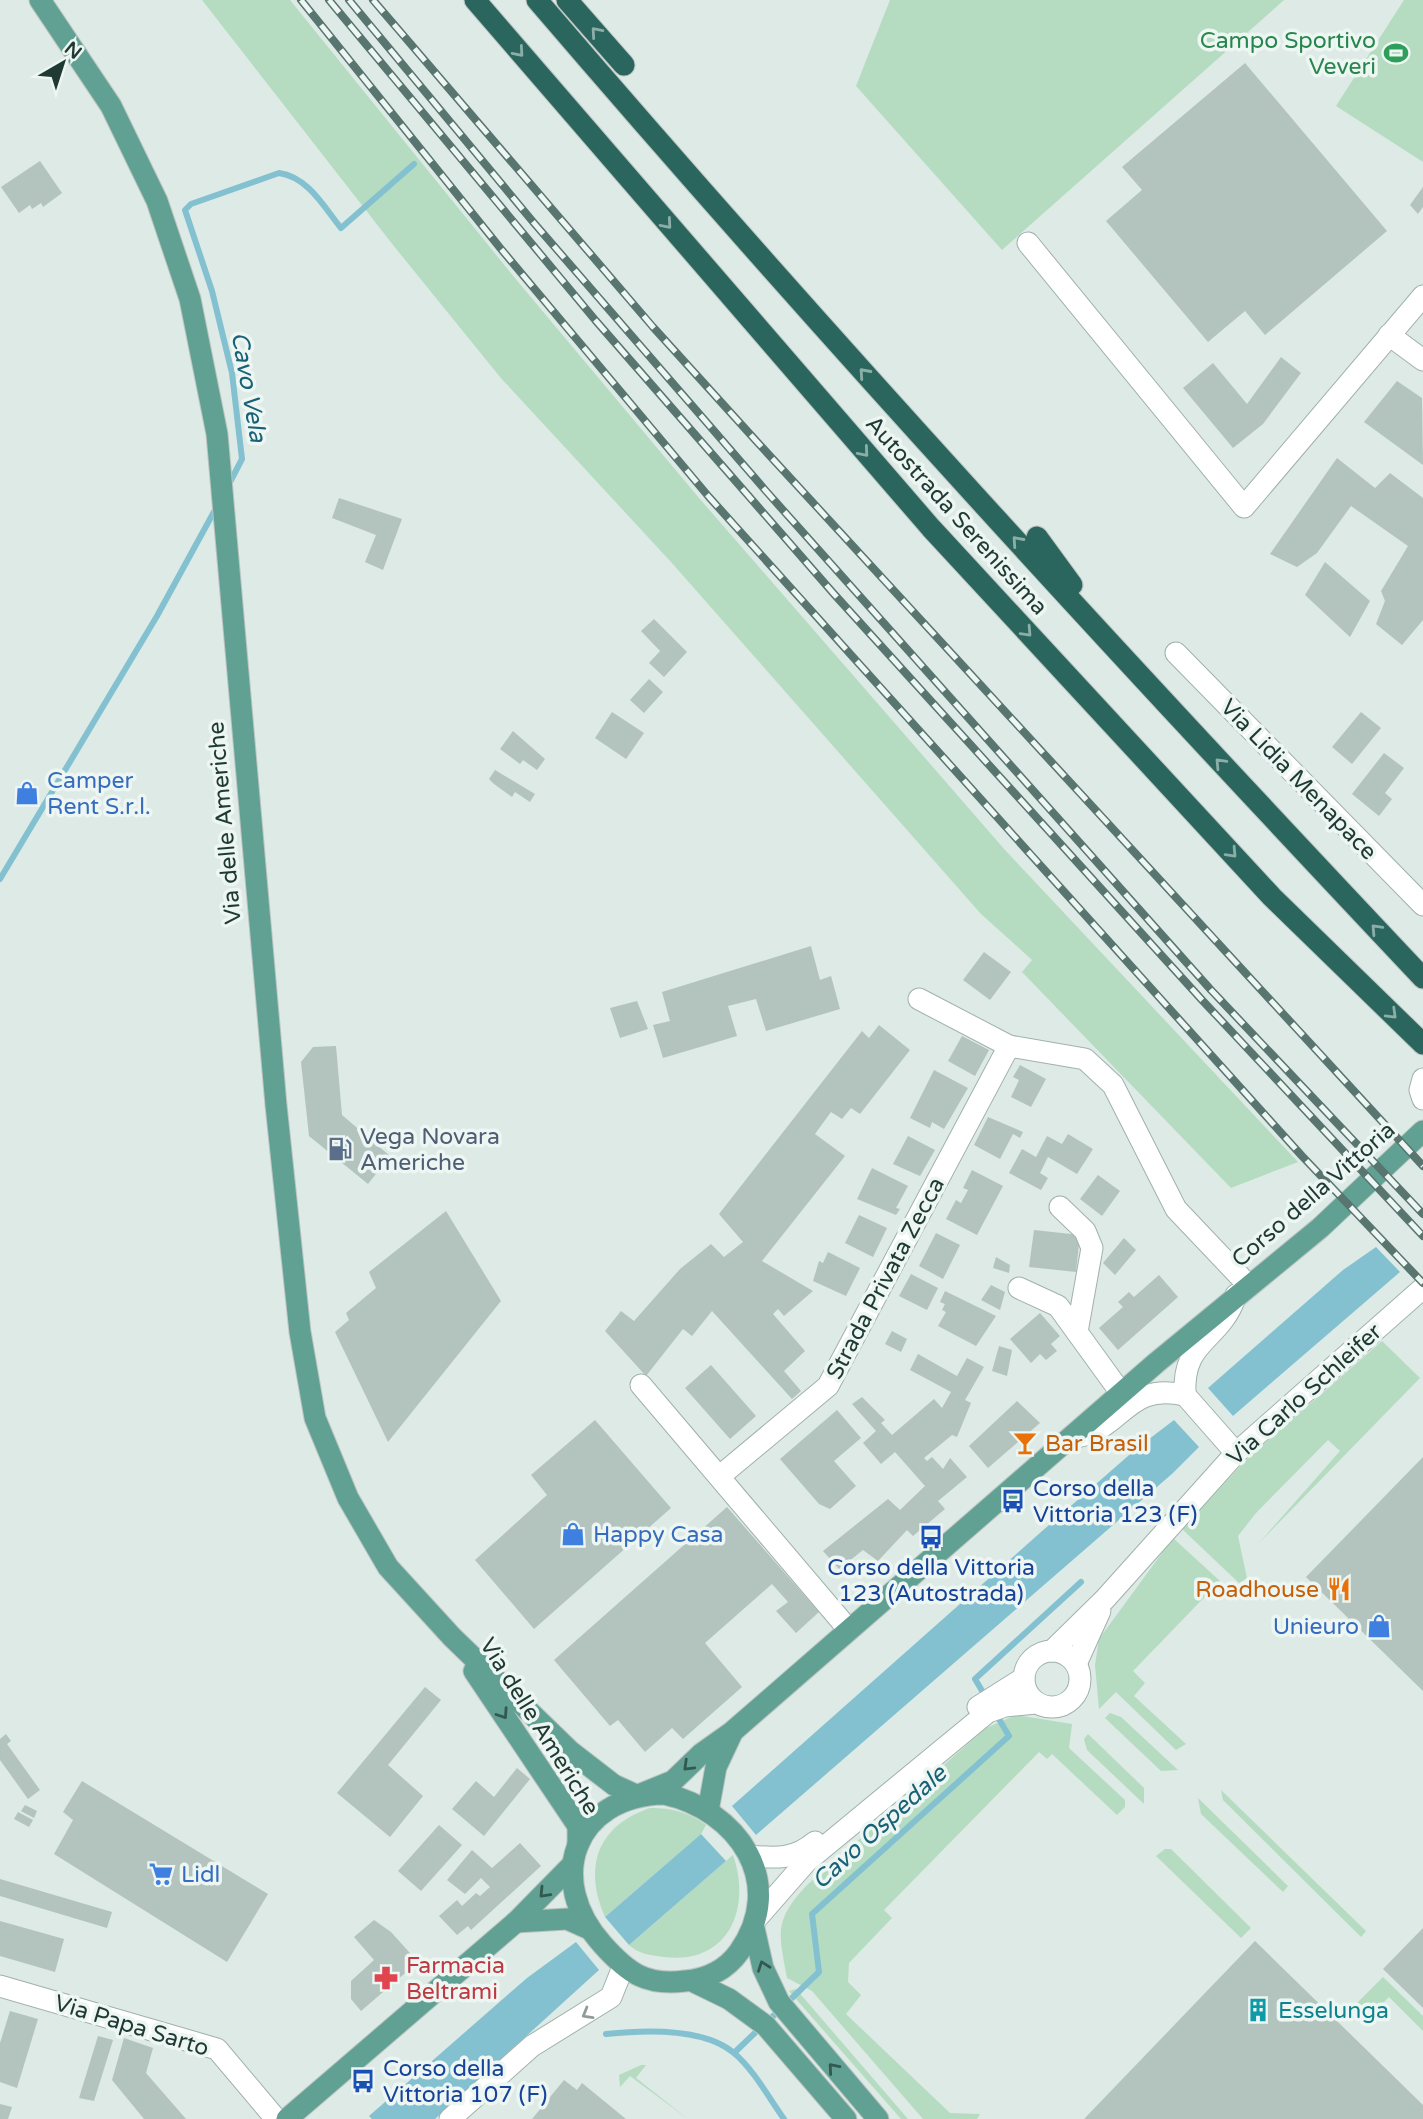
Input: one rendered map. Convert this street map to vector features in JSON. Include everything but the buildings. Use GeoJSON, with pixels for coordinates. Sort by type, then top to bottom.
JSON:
{"type":"FeatureCollection","features":[{"type":"Feature","properties":{"kind":"highway","name":"Autostrada Serenissima"},"geometry":{"type":"LineString","coordinates":[[475,0],[931,528],[1272,897],[1423,1044]]}},
{"type":"Feature","properties":{"kind":"highway","name":"Autostrada Serenissima"},"geometry":{"type":"LineString","coordinates":[[537,0],[777,276],[1123,659],[1423,978]]}},
{"type":"Feature","properties":{"kind":"highway"},"geometry":{"type":"LineString","coordinates":[[568,0],[624,65]]}},
{"type":"Feature","properties":{"kind":"highway"},"geometry":{"type":"LineString","coordinates":[[1037,537],[1123,659]]}},
{"type":"Feature","properties":{"kind":"main road","name":"Via delle Americhe"},"geometry":{"type":"LineString","coordinates":[[40,0],[111,106],[157,201],[190,299],[217,434],[276,1105],[300,1332],[315,1418],[348,1498],[388,1567],[452,1637],[570,1751],[614,1785],[638,1795]]}},
{"type":"Feature","properties":{"kind":"main road","name":"Corso della Vittoria"},"geometry":{"type":"LineString","coordinates":[[638,1795],[673,1781],[1121,1393],[1320,1228],[1423,1131]]}},
{"type":"Feature","properties":{"kind":"main road","name":"Via delle Americhe"},"geometry":{"type":"LineString","coordinates":[[452,1637],[578,1826],[575,1855]]}},
{"type":"Feature","properties":{"kind":"main road","name":"Corso della Vittoria"},"geometry":{"type":"LineString","coordinates":[[712,1813],[716,1767],[732,1731]]}},
{"type":"Feature","properties":{"kind":"main road"},"geometry":{"type":"LineString","coordinates":[[288,2119],[516,1922],[575,1855],[601,1813],[638,1795],[664,1794],[687,1799],[712,1813],[746,1851],[758,1876],[760,1897],[756,1923],[762,1968],[783,2008],[878,2119]]}},
{"type":"Feature","properties":{"kind":"main road"},"geometry":{"type":"LineString","coordinates":[[575,1855],[574,1897],[587,1928],[636,1976],[673,1983],[710,1976],[737,1954],[756,1923]]}},
{"type":"Feature","properties":{"kind":"main road"},"geometry":{"type":"LineString","coordinates":[[516,1922],[567,1919],[587,1928]]}},
{"type":"Feature","properties":{"kind":"main road"},"geometry":{"type":"LineString","coordinates":[[691,1981],[729,1999],[761,2023],[846,2119]]}},
{"type":"Feature","properties":{"kind":"street"},"geometry":{"type":"LineString","coordinates":[[1028,243],[1244,507],[1423,296]]}},
{"type":"Feature","properties":{"kind":"street"},"geometry":{"type":"LineString","coordinates":[[1389,335],[1423,360]]}},
{"type":"Feature","properties":{"kind":"street","name":"Via Lidia Menapace"},"geometry":{"type":"LineString","coordinates":[[1176,653],[1423,905]]}},
{"type":"Feature","properties":{"kind":"street"},"geometry":{"type":"LineString","coordinates":[[919,999],[1009,1046],[1086,1059],[1113,1085],[1176,1209],[1243,1290]]}},
{"type":"Feature","properties":{"kind":"street","name":"Strada Privata Zecca"},"geometry":{"type":"LineString","coordinates":[[720,1476],[828,1387],[1009,1046]]}},
{"type":"Feature","properties":{"kind":"street"},"geometry":{"type":"LineString","coordinates":[[1423,1079],[1423,1099]]}},
{"type":"Feature","properties":{"kind":"street"},"geometry":{"type":"LineString","coordinates":[[1060,1207],[1085,1231],[1092,1248],[1077,1332]]}},
{"type":"Feature","properties":{"kind":"street"},"geometry":{"type":"LineString","coordinates":[[1019,1288],[1058,1306],[1121,1393]]}},
{"type":"Feature","properties":{"kind":"street","name":"Via Carlo Schleifer"},"geometry":{"type":"LineString","coordinates":[[1105,1599],[1229,1446],[1423,1288]]}},
{"type":"Feature","properties":{"kind":"street","name":"Corso della Vittoria"},"geometry":{"type":"LineString","coordinates":[[1070,1438],[1087,1436],[1103,1429],[1135,1399],[1154,1391],[1185,1395],[1184,1376],[1189,1358],[1223,1324],[1243,1290]]}},
{"type":"Feature","properties":{"kind":"street"},"geometry":{"type":"LineString","coordinates":[[641,1385],[849,1630]]}},
{"type":"Feature","properties":{"kind":"street"},"geometry":{"type":"LineString","coordinates":[[1185,1395],[1229,1446]]}},
{"type":"Feature","properties":{"kind":"street"},"geometry":{"type":"LineString","coordinates":[[1036,1703],[1027,1692],[1024,1678],[1026,1669],[1036,1656],[1052,1651],[1105,1599]]}},
{"type":"Feature","properties":{"kind":"street"},"geometry":{"type":"LineString","coordinates":[[746,1851],[785,1858],[801,1854],[991,1705],[1036,1703],[1058,1707],[1073,1698],[1080,1681],[1076,1664],[1105,1599]]}},
{"type":"Feature","properties":{"kind":"street"},"geometry":{"type":"LineString","coordinates":[[1052,1651],[1061,1653],[1076,1664]]}},
{"type":"Feature","properties":{"kind":"street"},"geometry":{"type":"LineString","coordinates":[[756,1923],[806,1862],[1024,1678]]}},
{"type":"Feature","properties":{"kind":"street"},"geometry":{"type":"LineString","coordinates":[[450,2119],[532,2046],[611,1997],[619,1962]]}},
{"type":"Feature","properties":{"kind":"street","name":"Via Papa Sarto"},"geometry":{"type":"LineString","coordinates":[[0,1986],[217,2049],[276,2119]]}},
{"type":"Feature","properties":{"kind":"green space"},"geometry":{"type":"Polygon","coordinates":[[[202,0],[290,0],[514,277],[699,498],[1005,850],[1298,1162],[1231,1188],[1022,972],[1032,960],[981,914],[671,562],[500,377],[202,0]]]}},
{"type":"Feature","properties":{"kind":"green space"},"geometry":{"type":"Polygon","coordinates":[[[890,0],[1284,0],[1002,250],[856,86],[890,0]]]}},
{"type":"Feature","properties":{"kind":"green space","name":"Campo Sportivo Veveri"},"geometry":{"type":"Polygon","coordinates":[[[1404,0],[1423,0],[1423,162],[1336,106],[1404,0]]]}},
{"type":"Feature","properties":{"kind":"green space"},"geometry":{"type":"Polygon","coordinates":[[[1382,1341],[1420,1378],[1259,1543],[1340,1451],[1328,1440],[1256,1513],[1238,1536],[1247,1578],[1239,1583],[1182,1529],[1249,1457],[1382,1341]]]}},
{"type":"Feature","properties":{"kind":"green space"},"geometry":{"type":"Polygon","coordinates":[[[1173,1538],[1220,1581],[1133,1671],[1145,1683],[1134,1696],[1186,1744],[1176,1750],[1116,1692],[1099,1709],[1095,1665],[1099,1639],[1173,1538]]]}},
{"type":"Feature","properties":{"kind":"green space"},"geometry":{"type":"Polygon","coordinates":[[[1110,1713],[1121,1717],[1178,1770],[1161,1771],[1105,1718],[1110,1713]]]}},
{"type":"Feature","properties":{"kind":"green space"},"geometry":{"type":"Polygon","coordinates":[[[1016,1715],[1072,1724],[1069,1748],[1125,1800],[1125,1807],[1117,1815],[1052,1754],[1047,1759],[1039,1752],[884,1910],[892,1918],[849,1963],[848,1982],[861,1995],[846,2014],[950,2113],[980,2114],[977,2119],[923,2119],[812,1991],[787,1978],[781,1928],[788,1909],[807,1885],[986,1728],[1016,1715]]]}},
{"type":"Feature","properties":{"kind":"green space"},"geometry":{"type":"Polygon","coordinates":[[[1088,1734],[1144,1788],[1144,1804],[1087,1750],[1084,1739],[1088,1734]]]}},
{"type":"Feature","properties":{"kind":"green space"},"geometry":{"type":"Polygon","coordinates":[[[1221,1790],[1366,1931],[1361,1937],[1223,1800],[1221,1790]]]}},
{"type":"Feature","properties":{"kind":"green space"},"geometry":{"type":"Polygon","coordinates":[[[1198,1798],[1288,1886],[1283,1892],[1201,1814],[1198,1798]]]}},
{"type":"Feature","properties":{"kind":"green space"},"geometry":{"type":"Polygon","coordinates":[[[650,1808],[680,1812],[706,1825],[701,1834],[605,1917],[595,1881],[599,1850],[618,1826],[650,1808]]]}},
{"type":"Feature","properties":{"kind":"green space"},"geometry":{"type":"Polygon","coordinates":[[[1165,1849],[1171,1849],[1251,1928],[1241,1938],[1156,1856],[1165,1849]]]}},
{"type":"Feature","properties":{"kind":"green space"},"geometry":{"type":"Polygon","coordinates":[[[733,1855],[739,1895],[730,1929],[719,1942],[704,1952],[686,1957],[649,1955],[629,1945],[733,1855]]]}},
{"type":"Feature","properties":{"kind":"green space"},"geometry":{"type":"Polygon","coordinates":[[[1383,1977],[1423,2016],[1423,2031],[1389,1997],[1365,2021],[1352,2008],[1383,1977]]]}},
{"type":"Feature","properties":{"kind":"green space"},"geometry":{"type":"Polygon","coordinates":[[[796,1989],[908,2119],[901,2119],[789,1991],[796,1989]]]}},
{"type":"Feature","properties":{"kind":"green space"},"geometry":{"type":"Polygon","coordinates":[[[646,2065],[636,2078],[688,2119],[630,2076],[620,2087],[619,2075],[646,2065]]]}},
{"type":"Feature","properties":{"kind":"water"},"geometry":{"type":"Polygon","coordinates":[[[1376,1247],[1400,1272],[1233,1416],[1208,1388],[1343,1270],[1376,1247]]]}},
{"type":"Feature","properties":{"kind":"water"},"geometry":{"type":"Polygon","coordinates":[[[1174,1420],[1199,1447],[1173,1473],[756,1835],[732,1806],[1136,1449],[1174,1420]]]}},
{"type":"Feature","properties":{"kind":"water"},"geometry":{"type":"Polygon","coordinates":[[[701,1834],[726,1861],[629,1945],[605,1917],[701,1834]]]}},
{"type":"Feature","properties":{"kind":"water"},"geometry":{"type":"Polygon","coordinates":[[[576,1942],[599,1970],[435,2119],[372,2119],[369,2116],[527,1978],[576,1942]]]}},
{"type":"Feature","properties":{"kind":"waterway","name":"Cavo Vela"},"geometry":{"type":"LineString","coordinates":[[228,486],[242,459],[232,373],[212,291],[185,210],[191,204],[279,173],[299,180],[307,187],[341,228],[414,164]]}},
{"type":"Feature","properties":{"kind":"waterway","name":"Cavo Vela"},"geometry":{"type":"LineString","coordinates":[[0,879],[157,616],[216,508]]}},
{"type":"Feature","properties":{"kind":"waterway","name":"Cavo Ospedale"},"geometry":{"type":"LineString","coordinates":[[987,1699],[975,1679],[1081,1582]]}},
{"type":"Feature","properties":{"kind":"waterway","name":"Cavo Ospedale"},"geometry":{"type":"LineString","coordinates":[[768,2021],[819,1972],[812,1914],[1009,1736],[996,1714]]}},
{"type":"Feature","properties":{"kind":"waterway","name":"Cavo Ospedale"},"geometry":{"type":"LineString","coordinates":[[734,2053],[760,2028]]}},
{"type":"Feature","properties":{"kind":"waterway"},"geometry":{"type":"LineString","coordinates":[[606,2034],[673,2032],[706,2038],[721,2045],[734,2053],[748,2068],[784,2119]]}},
{"type":"Feature","properties":{"kind":"railway"},"geometry":{"type":"LineString","coordinates":[[301,0],[501,249],[709,497],[1302,1156],[1423,1283]]}},
{"type":"Feature","properties":{"kind":"railway"},"geometry":{"type":"LineString","coordinates":[[329,0],[596,321],[834,594],[1202,1000],[1423,1236]]}},
{"type":"Feature","properties":{"kind":"railway"},"geometry":{"type":"LineString","coordinates":[[349,0],[534,223],[766,491],[1211,990],[1423,1214]]}},
{"type":"Feature","properties":{"kind":"railway"},"geometry":{"type":"LineString","coordinates":[[373,0],[653,327],[1423,1166]]}},
{"type":"Feature","properties":{"kind":"place","name":"Campo Sportivo Veveri"},"geometry":{"type":"Point","coordinates":[1396,53]}},
{"type":"Feature","properties":{"kind":"place","name":"Camper Rent S.r.l."},"geometry":{"type":"Point","coordinates":[27,793]}},
{"type":"Feature","properties":{"kind":"place","name":"Vega Novara Americhe"},"geometry":{"type":"Point","coordinates":[340,1149]}},
{"type":"Feature","properties":{"kind":"place","name":"Bar Brasil"},"geometry":{"type":"Point","coordinates":[1025,1443]}},
{"type":"Feature","properties":{"kind":"place","name":"Corso della Vittoria 123 (F)"},"geometry":{"type":"Point","coordinates":[1013,1501]}},
{"type":"Feature","properties":{"kind":"place","name":"Happy Casa"},"geometry":{"type":"Point","coordinates":[573,1534]}},
{"type":"Feature","properties":{"kind":"place","name":"Corso della Vittoria 123 (Autostrada)"},"geometry":{"type":"Point","coordinates":[931,1537]}},
{"type":"Feature","properties":{"kind":"place","name":"Roadhouse"},"geometry":{"type":"Point","coordinates":[1339,1589]}},
{"type":"Feature","properties":{"kind":"place","name":"Unieuro"},"geometry":{"type":"Point","coordinates":[1379,1626]}},
{"type":"Feature","properties":{"kind":"place","name":"Lidl"},"geometry":{"type":"Point","coordinates":[161,1874]}},
{"type":"Feature","properties":{"kind":"place","name":"Farmacia Beltrami"},"geometry":{"type":"Point","coordinates":[386,1978]}},
{"type":"Feature","properties":{"kind":"place","name":"Esselunga"},"geometry":{"type":"Point","coordinates":[1258,2010]}},
{"type":"Feature","properties":{"kind":"place","name":"Corso della Vittoria 107 (F)"},"geometry":{"type":"Point","coordinates":[363,2081]}}]}
